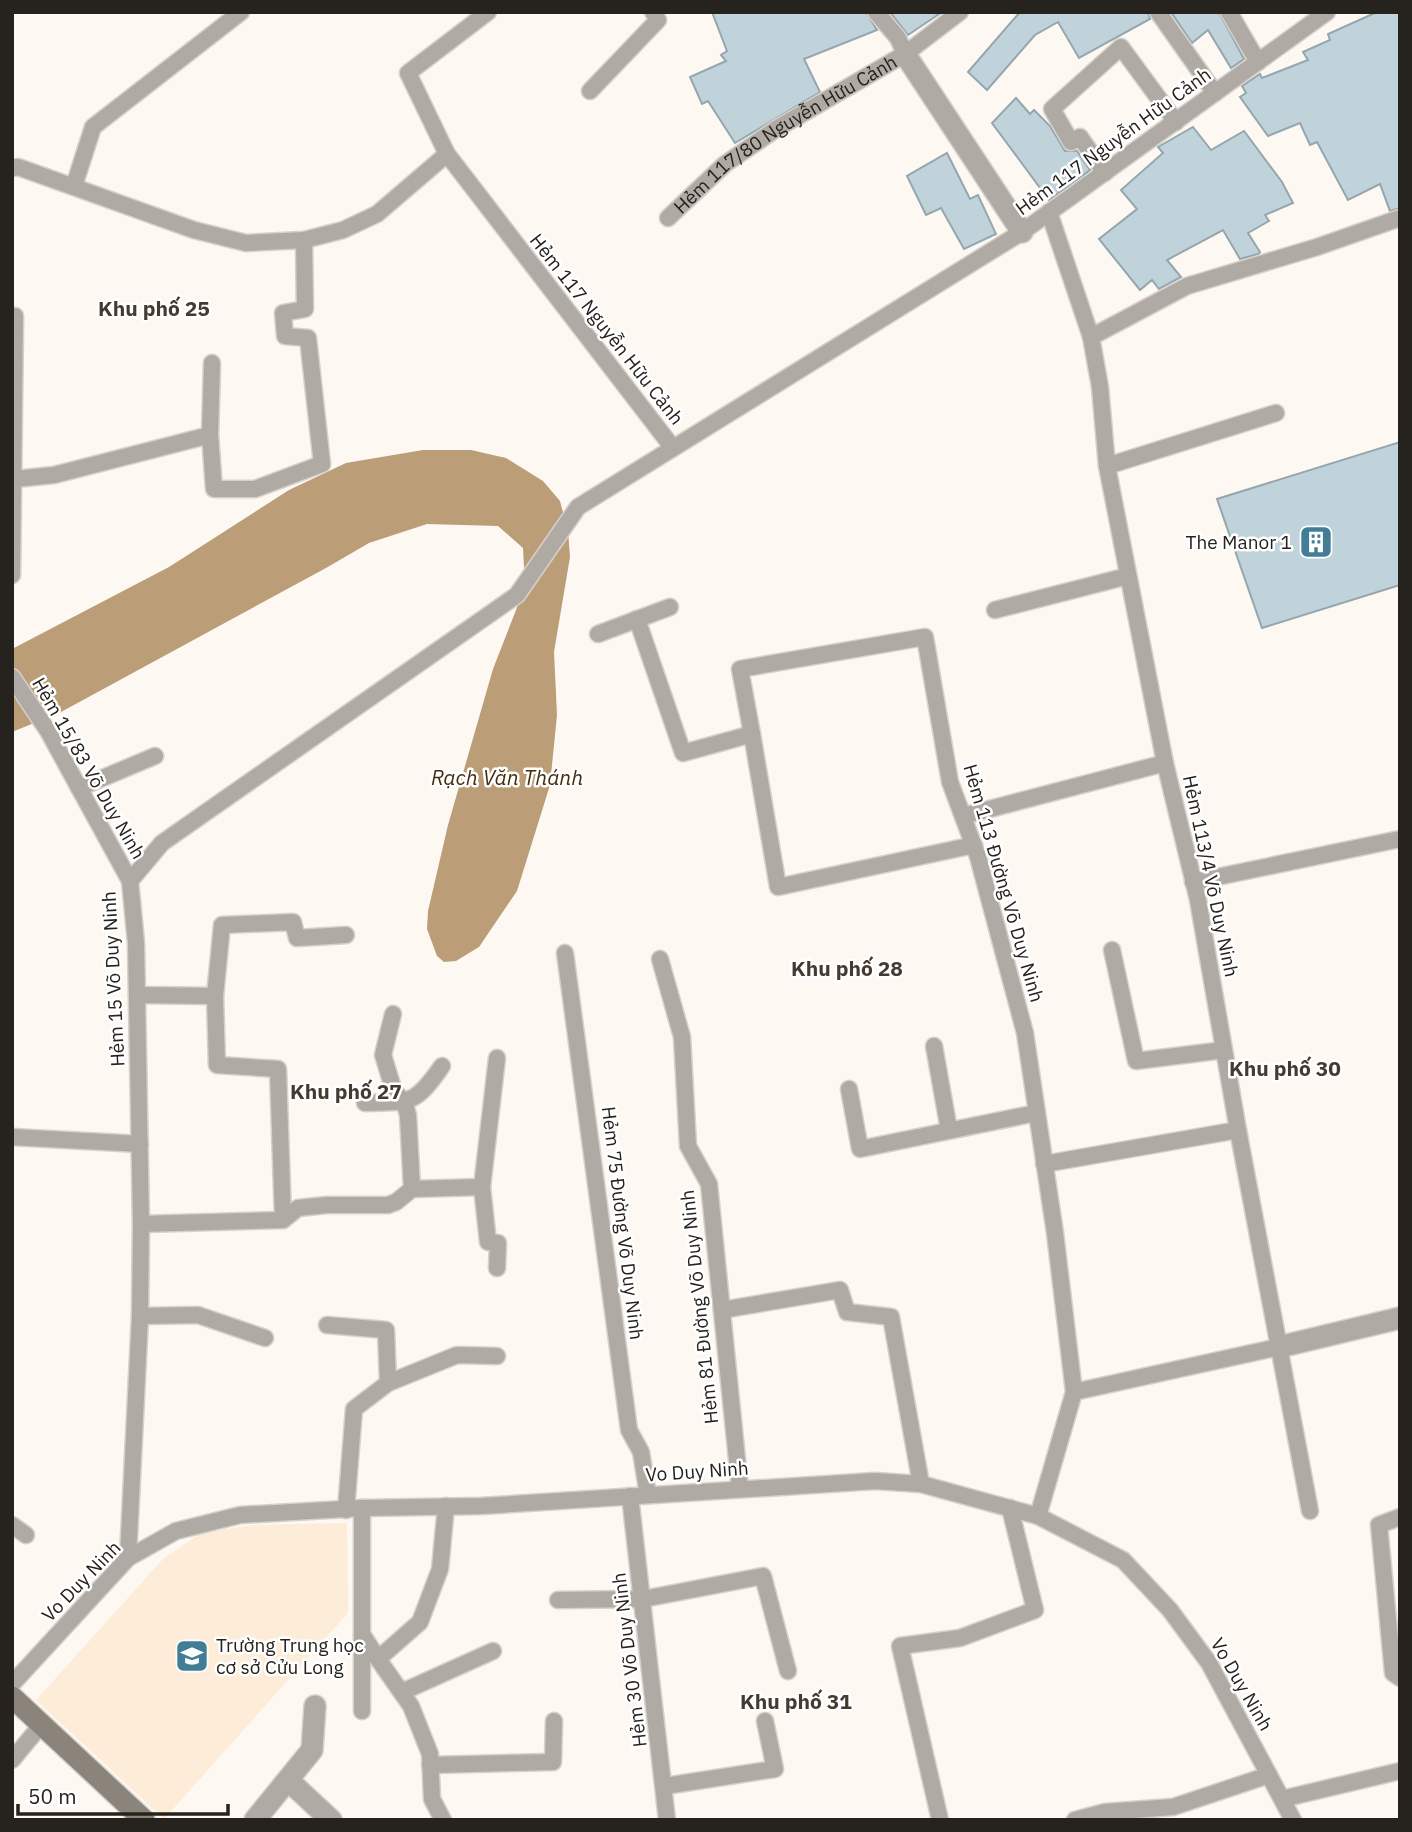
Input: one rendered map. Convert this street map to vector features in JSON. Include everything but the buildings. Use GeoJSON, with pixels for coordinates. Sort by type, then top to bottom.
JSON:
{"type":"FeatureCollection","features":[{"type":"Feature","properties":{"kind":"street","name":"Hẻm 117/80 Nguyễn Hữu Cảnh"},"geometry":{"type":"LineString","coordinates":[[905,54],[1022,232]]}},
{"type":"Feature","properties":{"kind":"street"},"geometry":{"type":"LineString","coordinates":[[1279,1347],[1400,1318]]}},
{"type":"Feature","properties":{"kind":"street"},"geometry":{"type":"LineString","coordinates":[[12,1697],[144,1820]]}},
{"type":"Feature","properties":{"kind":"street"},"geometry":{"type":"LineString","coordinates":[[255,1820],[312,1750],[315,1706]]}},
{"type":"Feature","properties":{"kind":"street"},"geometry":{"type":"LineString","coordinates":[[289,1780],[331,1820]]}},
{"type":"Feature","properties":{"kind":"lane"},"geometry":{"type":"LineString","coordinates":[[74,186],[93,127],[241,12]]}},
{"type":"Feature","properties":{"kind":"lane","name":"Hẻm 117 Nguyễn Hữu Cảnh"},"geometry":{"type":"LineString","coordinates":[[488,12],[408,73],[447,154],[673,448],[1022,232],[1327,12]]}},
{"type":"Feature","properties":{"kind":"lane"},"geometry":{"type":"LineString","coordinates":[[590,91],[658,20],[653,12]]}},
{"type":"Feature","properties":{"kind":"lane"},"geometry":{"type":"LineString","coordinates":[[876,12],[898,38],[905,54]]}},
{"type":"Feature","properties":{"kind":"lane","name":"Hẻm 117/80 Nguyễn Hữu Cảnh"},"geometry":{"type":"LineString","coordinates":[[668,218],[725,164],[776,128],[905,54],[960,12]]}},
{"type":"Feature","properties":{"kind":"lane"},"geometry":{"type":"LineString","coordinates":[[1158,12],[1215,93]]}},
{"type":"Feature","properties":{"kind":"lane"},"geometry":{"type":"LineString","coordinates":[[1229,12],[1258,62]]}},
{"type":"Feature","properties":{"kind":"lane"},"geometry":{"type":"LineString","coordinates":[[1105,173],[1080,137],[1071,142],[1052,109],[1121,47],[1176,122]]}},
{"type":"Feature","properties":{"kind":"lane"},"geometry":{"type":"LineString","coordinates":[[12,168],[19,167],[194,230],[246,243],[304,240],[343,230],[377,214],[447,154]]}},
{"type":"Feature","properties":{"kind":"lane","name":"Hẻm 113/4 Võ Duy Ninh"},"geometry":{"type":"LineString","coordinates":[[1049,212],[1091,337],[1100,387],[1107,466],[1165,763],[1193,882],[1310,1511]]}},
{"type":"Feature","properties":{"kind":"lane"},"geometry":{"type":"LineString","coordinates":[[1091,337],[1187,286],[1317,247],[1400,218]]}},
{"type":"Feature","properties":{"kind":"lane"},"geometry":{"type":"LineString","coordinates":[[212,363],[210,435],[214,489],[255,489],[322,464],[308,338],[285,336],[283,313],[305,309],[304,240]]}},
{"type":"Feature","properties":{"kind":"lane"},"geometry":{"type":"LineString","coordinates":[[12,575],[15,316]]}},
{"type":"Feature","properties":{"kind":"lane"},"geometry":{"type":"LineString","coordinates":[[1107,466],[1276,413]]}},
{"type":"Feature","properties":{"kind":"lane"},"geometry":{"type":"LineString","coordinates":[[15,478],[54,475],[210,435]]}},
{"type":"Feature","properties":{"kind":"lane","name":"Hẻm 15 Võ Duy Ninh"},"geometry":{"type":"LineString","coordinates":[[128,1558],[140,1316],[141,1224],[136,943],[130,881],[162,843],[517,595],[578,507],[673,448]]}},
{"type":"Feature","properties":{"kind":"lane"},"geometry":{"type":"LineString","coordinates":[[995,610],[1128,576]]}},
{"type":"Feature","properties":{"kind":"lane"},"geometry":{"type":"LineString","coordinates":[[598,634],[670,607]]}},
{"type":"Feature","properties":{"kind":"lane"},"geometry":{"type":"LineString","coordinates":[[637,619],[682,753],[752,733],[778,887],[974,845]]}},
{"type":"Feature","properties":{"kind":"lane","name":"Hẻm 113 Đường Võ Duy Ninh"},"geometry":{"type":"LineString","coordinates":[[752,733],[740,669],[925,637],[950,782],[974,845],[1025,1033],[1074,1392],[1038,1516]]}},
{"type":"Feature","properties":{"kind":"lane","name":"Hẻm 15/83 Võ Duy Ninh"},"geometry":{"type":"LineString","coordinates":[[12,677],[48,731],[130,881]]}},
{"type":"Feature","properties":{"kind":"lane"},"geometry":{"type":"LineString","coordinates":[[79,788],[155,756]]}},
{"type":"Feature","properties":{"kind":"lane"},"geometry":{"type":"LineString","coordinates":[[963,816],[1165,763]]}},
{"type":"Feature","properties":{"kind":"lane"},"geometry":{"type":"LineString","coordinates":[[1193,882],[1400,839]]}},
{"type":"Feature","properties":{"kind":"lane"},"geometry":{"type":"LineString","coordinates":[[283,1220],[278,1069],[217,1065],[215,996],[222,925],[293,922],[297,938],[346,935]]}},
{"type":"Feature","properties":{"kind":"lane"},"geometry":{"type":"LineString","coordinates":[[1112,950],[1136,1061],[1224,1050]]}},
{"type":"Feature","properties":{"kind":"lane","name":"Hẻm 75 Đường Võ Duy Ninh"},"geometry":{"type":"LineString","coordinates":[[565,953],[629,1430],[641,1452],[648,1495]]}},
{"type":"Feature","properties":{"kind":"lane","name":"Hẻm 81 Đường Võ Duy Ninh"},"geometry":{"type":"LineString","coordinates":[[660,959],[682,1037],[688,1146],[709,1184],[740,1489]]}},
{"type":"Feature","properties":{"kind":"lane"},"geometry":{"type":"LineString","coordinates":[[137,995],[215,996]]}},
{"type":"Feature","properties":{"kind":"lane"},"geometry":{"type":"LineString","coordinates":[[393,1014],[383,1055],[394,1091],[404,1102],[408,1115],[411,1189]]}},
{"type":"Feature","properties":{"kind":"lane"},"geometry":{"type":"LineString","coordinates":[[934,1046],[949,1130]]}},
{"type":"Feature","properties":{"kind":"lane"},"geometry":{"type":"LineString","coordinates":[[497,1058],[482,1187],[488,1242],[498,1243],[497,1268]]}},
{"type":"Feature","properties":{"kind":"lane"},"geometry":{"type":"LineString","coordinates":[[365,1102],[404,1102],[424,1092],[442,1066]]}},
{"type":"Feature","properties":{"kind":"lane"},"geometry":{"type":"LineString","coordinates":[[849,1089],[860,1149],[1036,1113]]}},
{"type":"Feature","properties":{"kind":"lane"},"geometry":{"type":"LineString","coordinates":[[1044,1164],[1238,1130]]}},
{"type":"Feature","properties":{"kind":"lane"},"geometry":{"type":"LineString","coordinates":[[12,1136],[140,1144]]}},
{"type":"Feature","properties":{"kind":"lane"},"geometry":{"type":"LineString","coordinates":[[141,1224],[283,1220],[298,1208],[388,1205],[396,1202],[411,1189],[482,1187]]}},
{"type":"Feature","properties":{"kind":"lane"},"geometry":{"type":"LineString","coordinates":[[722,1310],[840,1290],[847,1312],[891,1317],[921,1484]]}},
{"type":"Feature","properties":{"kind":"lane"},"geometry":{"type":"LineString","coordinates":[[140,1316],[198,1315],[265,1338]]}},
{"type":"Feature","properties":{"kind":"lane"},"geometry":{"type":"LineString","coordinates":[[327,1325],[386,1330],[388,1383]]}},
{"type":"Feature","properties":{"kind":"lane"},"geometry":{"type":"LineString","coordinates":[[1074,1392],[1279,1347]]}},
{"type":"Feature","properties":{"kind":"lane"},"geometry":{"type":"LineString","coordinates":[[362,1711],[362,1634],[354,1509],[354,1409],[388,1383],[457,1355],[497,1356]]}},
{"type":"Feature","properties":{"kind":"lane","name":"Vo Duy Ninh"},"geometry":{"type":"LineString","coordinates":[[12,1684],[128,1558],[176,1531],[240,1515],[630,1496],[875,1480],[921,1484],[1038,1516],[1123,1560],[1170,1610],[1209,1663],[1293,1820]]}},
{"type":"Feature","properties":{"kind":"lane","name":"Hẻm 30 Võ Duy Ninh"},"geometry":{"type":"LineString","coordinates":[[630,1496],[667,1820]]}},
{"type":"Feature","properties":{"kind":"lane"},"geometry":{"type":"LineString","coordinates":[[378,1658],[419,1622],[440,1569],[446,1506]]}},
{"type":"Feature","properties":{"kind":"lane"},"geometry":{"type":"LineString","coordinates":[[940,1820],[900,1646],[960,1638],[1034,1610],[1010,1508]]}},
{"type":"Feature","properties":{"kind":"lane"},"geometry":{"type":"LineString","coordinates":[[1400,1517],[1379,1525],[1393,1673],[1400,1678]]}},
{"type":"Feature","properties":{"kind":"lane"},"geometry":{"type":"LineString","coordinates":[[12,1525],[26,1535]]}},
{"type":"Feature","properties":{"kind":"lane"},"geometry":{"type":"LineString","coordinates":[[558,1600],[643,1599],[763,1576],[788,1671]]}},
{"type":"Feature","properties":{"kind":"lane"},"geometry":{"type":"LineString","coordinates":[[362,1634],[402,1692],[416,1718],[430,1754],[432,1799],[443,1820]]}},
{"type":"Feature","properties":{"kind":"lane"},"geometry":{"type":"LineString","coordinates":[[402,1692],[493,1651]]}},
{"type":"Feature","properties":{"kind":"lane"},"geometry":{"type":"LineString","coordinates":[[430,1765],[553,1762],[554,1721]]}},
{"type":"Feature","properties":{"kind":"lane"},"geometry":{"type":"LineString","coordinates":[[665,1787],[775,1769],[765,1721]]}},
{"type":"Feature","properties":{"kind":"lane"},"geometry":{"type":"LineString","coordinates":[[12,1760],[41,1724]]}},
{"type":"Feature","properties":{"kind":"lane"},"geometry":{"type":"LineString","coordinates":[[1282,1800],[1400,1771]]}},
{"type":"Feature","properties":{"kind":"lane"},"geometry":{"type":"LineString","coordinates":[[1078,1819],[1105,1812],[1173,1807],[1269,1774]]}},
{"type":"Feature","properties":{"kind":"shaded area","name":"Trường Trung học cơ sở Cửu Long"},"geometry":{"type":"Polygon","coordinates":[[[347,1523],[348,1613],[164,1819],[36,1700],[163,1559],[201,1533],[252,1525],[347,1523]]]}},
{"type":"Feature","properties":{"kind":"water","name":"Rạch Văn Thánh"},"geometry":{"type":"Polygon","coordinates":[[[423,450],[471,450],[506,458],[543,481],[560,501],[568,531],[570,557],[554,652],[557,715],[550,785],[517,891],[479,947],[456,961],[444,962],[437,956],[427,929],[428,911],[448,825],[493,669],[525,587],[523,548],[498,526],[427,524],[369,543],[61,712],[12,732],[12,649],[169,567],[289,490],[346,463],[423,450]]]}},
{"type":"Feature","properties":{"kind":"place","name":"The Manor 1"},"geometry":{"type":"Point","coordinates":[1316,542]}},
{"type":"Feature","properties":{"kind":"place","name":"Trường Trung học cơ sở Cửu Long"},"geometry":{"type":"Point","coordinates":[192,1656]}},
{"type":"Feature","properties":{"kind":"district","name":"Khu phố 25"},"geometry":{"type":"Point","coordinates":[154,309]}},
{"type":"Feature","properties":{"kind":"district","name":"Khu phố 28"},"geometry":{"type":"Point","coordinates":[847,969]}},
{"type":"Feature","properties":{"kind":"district","name":"Khu phố 30"},"geometry":{"type":"Point","coordinates":[1285,1069]}},
{"type":"Feature","properties":{"kind":"district","name":"Khu phố 27"},"geometry":{"type":"Point","coordinates":[346,1092]}},
{"type":"Feature","properties":{"kind":"district","name":"Khu phố 31"},"geometry":{"type":"Point","coordinates":[796,1702]}}]}
